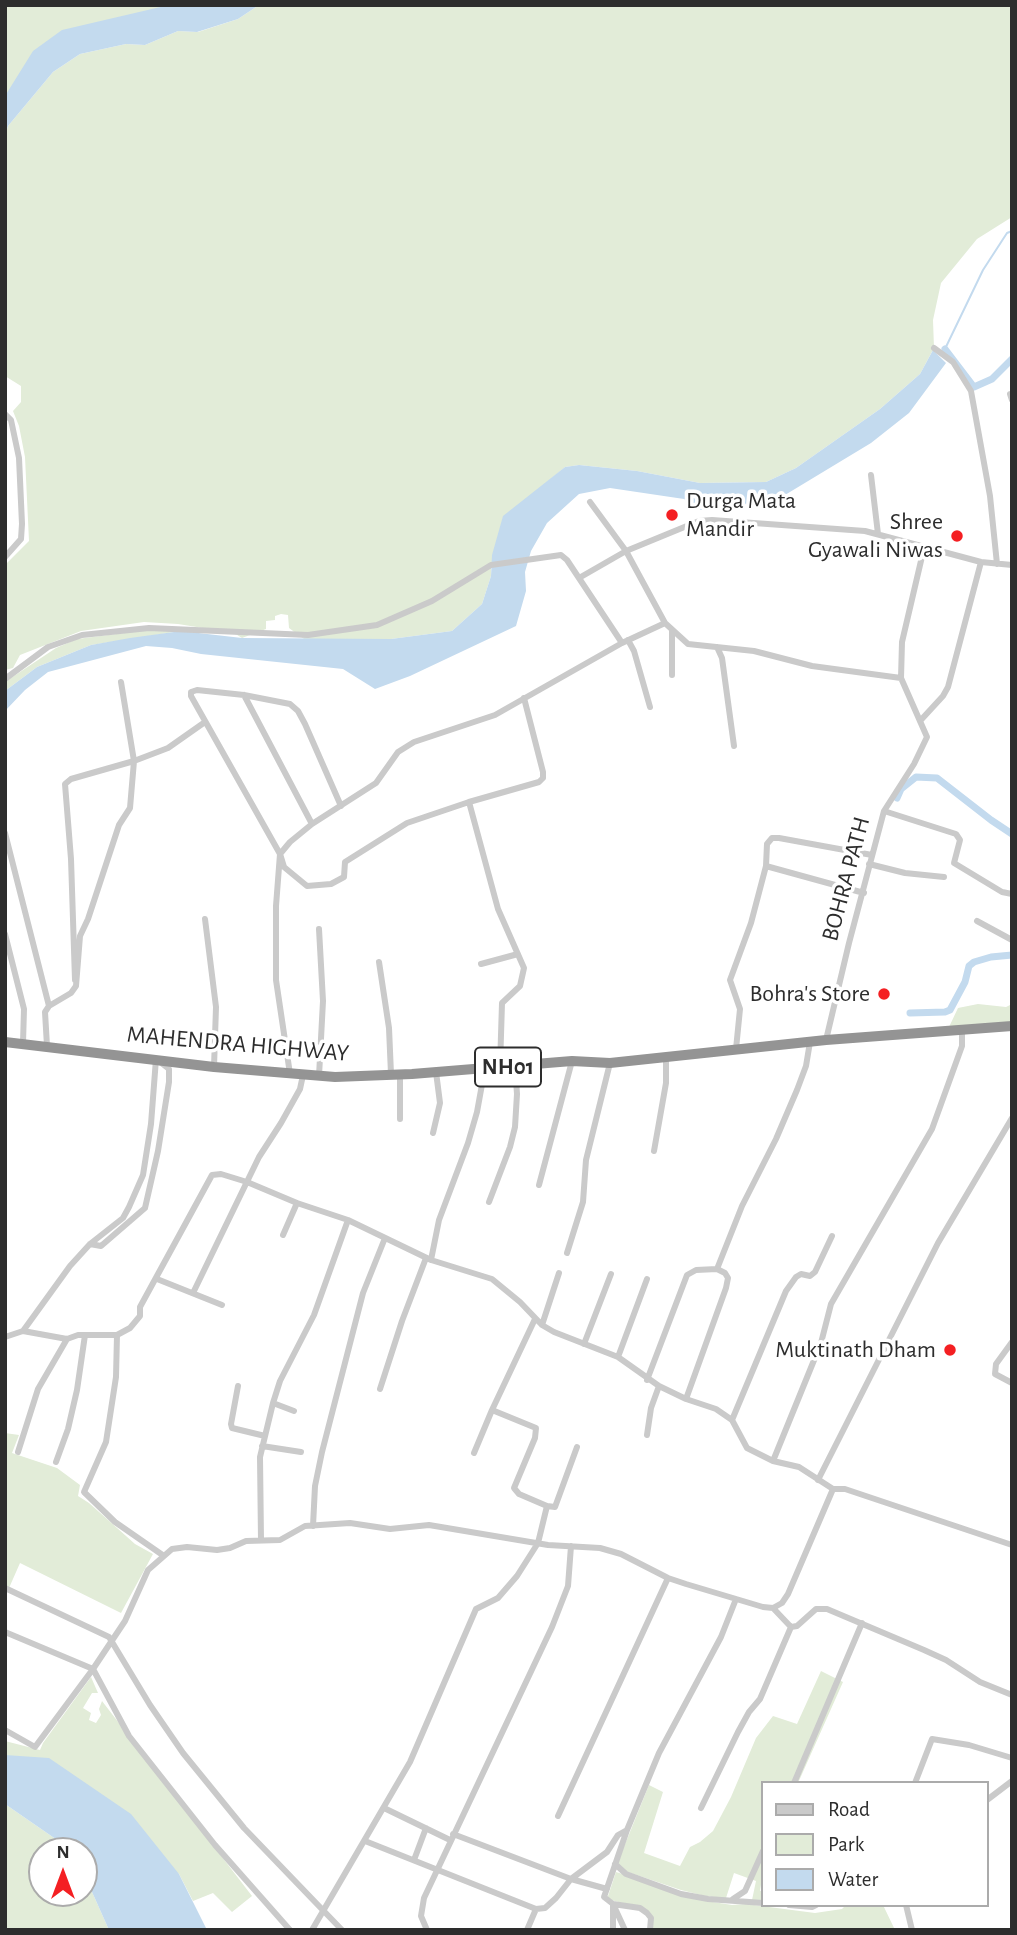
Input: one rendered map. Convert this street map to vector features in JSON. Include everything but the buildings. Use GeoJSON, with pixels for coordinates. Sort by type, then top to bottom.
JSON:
{"type":"FeatureCollection","features":[{"type":"Feature","properties":{"kind":"highway","name":"MAHENDRA HIGHWAY"},"geometry":{"type":"LineString","coordinates":[[5,1042],[214,1067],[319,1076],[436,1072],[572,1061],[610,1063],[827,1040],[1012,1026]]}},
{"type":"Feature","properties":{"kind":"street"},"geometry":{"type":"LineString","coordinates":[[934,348],[953,362],[971,391],[990,496],[998,564]]}},
{"type":"Feature","properties":{"kind":"street"},"geometry":{"type":"LineString","coordinates":[[5,414],[11,420],[19,458],[22,524],[21,539],[5,557]]}},
{"type":"Feature","properties":{"kind":"street"},"geometry":{"type":"LineString","coordinates":[[871,475],[878,534]]}},
{"type":"Feature","properties":{"kind":"street"},"geometry":{"type":"LineString","coordinates":[[590,502],[626,551],[665,623],[688,644],[754,651],[812,666],[901,678]]}},
{"type":"Feature","properties":{"kind":"street"},"geometry":{"type":"LineString","coordinates":[[579,578],[626,551],[699,521],[712,520],[865,531],[981,562],[1012,565]]}},
{"type":"Feature","properties":{"kind":"street"},"geometry":{"type":"LineString","coordinates":[[924,548],[902,642],[901,678],[920,721],[943,696],[947,687],[981,562]]}},
{"type":"Feature","properties":{"kind":"street"},"geometry":{"type":"LineString","coordinates":[[5,679],[48,647],[82,635],[149,628],[308,635],[377,625],[432,601],[491,565],[561,555],[634,651],[650,707]]}},
{"type":"Feature","properties":{"kind":"street"},"geometry":{"type":"LineString","coordinates":[[290,1074],[276,980],[276,906],[280,854],[312,824],[376,783],[398,752],[414,742],[495,715],[625,642],[665,623]]}},
{"type":"Feature","properties":{"kind":"street"},"geometry":{"type":"LineString","coordinates":[[673,630],[673,675]]}},
{"type":"Feature","properties":{"kind":"street"},"geometry":{"type":"LineString","coordinates":[[717,647],[722,658],[734,746]]}},
{"type":"Feature","properties":{"kind":"street"},"geometry":{"type":"LineString","coordinates":[[47,1046],[45,1012],[49,1006],[71,993],[76,986],[80,936],[119,825],[130,808],[134,761],[121,682]]}},
{"type":"Feature","properties":{"kind":"street"},"geometry":{"type":"LineString","coordinates":[[341,806],[298,711],[290,704],[244,695],[197,690],[191,692],[205,722],[280,854],[284,867],[307,886],[331,884],[344,877],[345,862],[407,823],[540,782],[543,778],[524,698]]}},
{"type":"Feature","properties":{"kind":"street"},"geometry":{"type":"LineString","coordinates":[[244,695],[312,824]]}},
{"type":"Feature","properties":{"kind":"street","name":"BOHRA PATH"},"geometry":{"type":"LineString","coordinates":[[827,1040],[884,811],[914,764],[927,737],[920,721]]}},
{"type":"Feature","properties":{"kind":"street"},"geometry":{"type":"LineString","coordinates":[[76,986],[65,784],[71,779],[168,748],[205,722]]}},
{"type":"Feature","properties":{"kind":"street"},"geometry":{"type":"LineString","coordinates":[[468,802],[498,909],[524,968],[520,986],[502,1003],[500,1067]]}},
{"type":"Feature","properties":{"kind":"street"},"geometry":{"type":"LineString","coordinates":[[884,811],[956,834],[960,840],[954,863],[1002,892],[1012,894]]}},
{"type":"Feature","properties":{"kind":"street"},"geometry":{"type":"LineString","coordinates":[[5,832],[49,1006]]}},
{"type":"Feature","properties":{"kind":"street"},"geometry":{"type":"LineString","coordinates":[[736,1049],[740,1009],[730,980],[751,923],[766,866],[767,844],[772,838],[872,855]]}},
{"type":"Feature","properties":{"kind":"street"},"geometry":{"type":"LineString","coordinates":[[869,864],[905,873],[944,877]]}},
{"type":"Feature","properties":{"kind":"street"},"geometry":{"type":"LineString","coordinates":[[766,866],[864,893]]}},
{"type":"Feature","properties":{"kind":"street"},"geometry":{"type":"LineString","coordinates":[[205,919],[216,1007],[214,1067]]}},
{"type":"Feature","properties":{"kind":"street"},"geometry":{"type":"LineString","coordinates":[[977,921],[1012,940]]}},
{"type":"Feature","properties":{"kind":"street"},"geometry":{"type":"LineString","coordinates":[[319,929],[323,1001],[319,1076]]}},
{"type":"Feature","properties":{"kind":"street"},"geometry":{"type":"LineString","coordinates":[[5,934],[24,1009],[23,1043]]}},
{"type":"Feature","properties":{"kind":"street"},"geometry":{"type":"LineString","coordinates":[[481,964],[518,954]]}},
{"type":"Feature","properties":{"kind":"street"},"geometry":{"type":"LineString","coordinates":[[379,962],[400,1119]]}},
{"type":"Feature","properties":{"kind":"street"},"geometry":{"type":"LineString","coordinates":[[773,1461],[821,1343],[831,1304],[932,1129],[962,1046],[962,1030]]}},
{"type":"Feature","properties":{"kind":"street"},"geometry":{"type":"LineString","coordinates":[[718,1269],[742,1206],[797,1090],[806,1066],[810,1042]]}},
{"type":"Feature","properties":{"kind":"street"},"geometry":{"type":"LineString","coordinates":[[654,1151],[666,1083],[666,1057]]}},
{"type":"Feature","properties":{"kind":"street"},"geometry":{"type":"LineString","coordinates":[[23,1331],[70,1266],[90,1244],[123,1218],[143,1175],[151,1124],[156,1059]]}},
{"type":"Feature","properties":{"kind":"street"},"geometry":{"type":"LineString","coordinates":[[90,1244],[101,1247],[145,1208],[169,1082],[169,1069],[156,1059]]}},
{"type":"Feature","properties":{"kind":"street"},"geometry":{"type":"LineString","coordinates":[[539,1185],[572,1061]]}},
{"type":"Feature","properties":{"kind":"street"},"geometry":{"type":"LineString","coordinates":[[567,1254],[583,1202],[586,1160],[610,1063]]}},
{"type":"Feature","properties":{"kind":"street"},"geometry":{"type":"LineString","coordinates":[[489,1202],[515,1127],[515,1066]]}},
{"type":"Feature","properties":{"kind":"street"},"geometry":{"type":"LineString","coordinates":[[380,1389],[402,1321],[429,1259],[439,1220],[468,1143],[485,1069]]}},
{"type":"Feature","properties":{"kind":"street"},"geometry":{"type":"LineString","coordinates":[[433,1133],[440,1103],[436,1072]]}},
{"type":"Feature","properties":{"kind":"street"},"geometry":{"type":"LineString","coordinates":[[193,1293],[259,1157],[282,1123],[300,1089],[303,1075]]}},
{"type":"Feature","properties":{"kind":"street"},"geometry":{"type":"LineString","coordinates":[[818,1480],[938,1243],[1011,1119]]}},
{"type":"Feature","properties":{"kind":"street"},"geometry":{"type":"LineString","coordinates":[[5,1337],[23,1331],[67,1339],[78,1335],[117,1335],[125,1332],[141,1316],[141,1307],[212,1175],[221,1174],[348,1220],[429,1259],[492,1279],[542,1325],[618,1357],[647,1380],[686,1399],[716,1409],[732,1420],[747,1448],[773,1461],[799,1467],[833,1489],[845,1489],[1011,1544]]}},
{"type":"Feature","properties":{"kind":"street"},"geometry":{"type":"LineString","coordinates":[[283,1235],[297,1203]]}},
{"type":"Feature","properties":{"kind":"street"},"geometry":{"type":"LineString","coordinates":[[261,1540],[260,1457],[279,1381],[314,1315],[348,1220]]}},
{"type":"Feature","properties":{"kind":"street"},"geometry":{"type":"LineString","coordinates":[[732,1420],[786,1291],[796,1276],[810,1276],[815,1272],[832,1236]]}},
{"type":"Feature","properties":{"kind":"street"},"geometry":{"type":"LineString","coordinates":[[313,1526],[314,1486],[322,1452],[363,1293],[385,1238]]}},
{"type":"Feature","properties":{"kind":"street"},"geometry":{"type":"LineString","coordinates":[[647,1380],[687,1275],[696,1270],[718,1269],[728,1278],[726,1288],[686,1399]]}},
{"type":"Feature","properties":{"kind":"street"},"geometry":{"type":"LineString","coordinates":[[542,1325],[559,1273]]}},
{"type":"Feature","properties":{"kind":"street"},"geometry":{"type":"LineString","coordinates":[[584,1344],[611,1274]]}},
{"type":"Feature","properties":{"kind":"street"},"geometry":{"type":"LineString","coordinates":[[157,1279],[222,1305]]}},
{"type":"Feature","properties":{"kind":"street"},"geometry":{"type":"LineString","coordinates":[[618,1357],[647,1279]]}},
{"type":"Feature","properties":{"kind":"street"},"geometry":{"type":"LineString","coordinates":[[474,1453],[535,1319]]}},
{"type":"Feature","properties":{"kind":"street"},"geometry":{"type":"LineString","coordinates":[[56,1462],[68,1429],[77,1390],[85,1335]]}},
{"type":"Feature","properties":{"kind":"street"},"geometry":{"type":"LineString","coordinates":[[117,1335],[116,1377],[106,1442],[84,1492],[115,1522],[164,1556]]}},
{"type":"Feature","properties":{"kind":"street"},"geometry":{"type":"LineString","coordinates":[[18,1452],[37,1389],[67,1339]]}},
{"type":"Feature","properties":{"kind":"street"},"geometry":{"type":"LineString","coordinates":[[1012,1342],[996,1364],[995,1374],[1012,1383]]}},
{"type":"Feature","properties":{"kind":"street"},"geometry":{"type":"LineString","coordinates":[[238,1386],[230,1424],[232,1428],[265,1436]]}},
{"type":"Feature","properties":{"kind":"street"},"geometry":{"type":"LineString","coordinates":[[647,1435],[651,1408],[660,1386]]}},
{"type":"Feature","properties":{"kind":"street"},"geometry":{"type":"LineString","coordinates":[[273,1404],[294,1411]]}},
{"type":"Feature","properties":{"kind":"street"},"geometry":{"type":"LineString","coordinates":[[492,1410],[536,1428],[535,1438],[514,1488],[519,1494],[555,1507],[577,1447]]}},
{"type":"Feature","properties":{"kind":"street"},"geometry":{"type":"LineString","coordinates":[[262,1447],[301,1452]]}},
{"type":"Feature","properties":{"kind":"street"},"geometry":{"type":"LineString","coordinates":[[773,1608],[782,1603],[788,1594],[833,1489]]}},
{"type":"Feature","properties":{"kind":"street"},"geometry":{"type":"LineString","coordinates":[[312,1930],[411,1762],[476,1609],[498,1598],[517,1576],[538,1544],[547,1506]]}},
{"type":"Feature","properties":{"kind":"street"},"geometry":{"type":"LineString","coordinates":[[5,1730],[35,1747],[93,1669],[125,1620],[148,1570],[172,1549],[180,1547],[217,1550],[246,1541],[280,1539],[305,1526],[350,1523],[390,1529],[429,1525],[538,1544],[600,1548],[621,1554],[668,1578],[773,1608],[791,1627]]}},
{"type":"Feature","properties":{"kind":"street"},"geometry":{"type":"LineString","coordinates":[[427,1930],[421,1916],[424,1898],[552,1626],[568,1586],[571,1546]]}},
{"type":"Feature","properties":{"kind":"street"},"geometry":{"type":"LineString","coordinates":[[558,1816],[668,1578]]}},
{"type":"Feature","properties":{"kind":"street"},"geometry":{"type":"LineString","coordinates":[[5,1588],[108,1637],[183,1753],[244,1828],[342,1930]]}},
{"type":"Feature","properties":{"kind":"street"},"geometry":{"type":"LineString","coordinates":[[625,1930],[613,1904],[604,1897],[615,1864],[659,1754],[715,1649],[736,1599]]}},
{"type":"Feature","properties":{"kind":"street"},"geometry":{"type":"LineString","coordinates":[[791,1627],[797,1626],[816,1609],[827,1609],[946,1660],[980,1682],[1012,1695]]}},
{"type":"Feature","properties":{"kind":"street"},"geometry":{"type":"LineString","coordinates":[[795,1781],[862,1623]]}},
{"type":"Feature","properties":{"kind":"street"},"geometry":{"type":"LineString","coordinates":[[701,1808],[749,1712],[760,1699],[791,1627]]}},
{"type":"Feature","properties":{"kind":"street"},"geometry":{"type":"LineString","coordinates":[[5,1632],[93,1669],[129,1736],[215,1845],[290,1930]]}},
{"type":"Feature","properties":{"kind":"street"},"geometry":{"type":"LineString","coordinates":[[916,1781],[930,1742],[935,1738],[1012,1758]]}},
{"type":"Feature","properties":{"kind":"street"},"geometry":{"type":"LineString","coordinates":[[989,1798],[1012,1781]]}},
{"type":"Feature","properties":{"kind":"street"},"geometry":{"type":"LineString","coordinates":[[384,1808],[426,1828],[607,1889]]}},
{"type":"Feature","properties":{"kind":"street"},"geometry":{"type":"LineString","coordinates":[[414,1860],[426,1828]]}},
{"type":"Feature","properties":{"kind":"street"},"geometry":{"type":"LineString","coordinates":[[365,1841],[536,1909],[545,1908],[571,1879],[607,1852],[618,1835],[627,1830]]}},
{"type":"Feature","properties":{"kind":"street"},"geometry":{"type":"LineString","coordinates":[[731,1900],[745,1891],[762,1854]]}},
{"type":"Feature","properties":{"kind":"street"},"geometry":{"type":"LineString","coordinates":[[615,1864],[626,1874],[681,1894],[762,1903]]}},
{"type":"Feature","properties":{"kind":"street"},"geometry":{"type":"LineString","coordinates":[[613,1904],[613,1930]]}},
{"type":"Feature","properties":{"kind":"street"},"geometry":{"type":"LineString","coordinates":[[613,1904],[647,1913],[651,1918],[650,1930]]}},
{"type":"Feature","properties":{"kind":"street"},"geometry":{"type":"LineString","coordinates":[[906,1907],[912,1930]]}},
{"type":"Feature","properties":{"kind":"street"},"geometry":{"type":"LineString","coordinates":[[527,1930],[536,1909]]}},
{"type":"Feature","properties":{"kind":"green space"},"geometry":{"type":"Polygon","coordinates":[[[5,5],[169,5],[131,16],[5,96],[5,5]]]}},
{"type":"Feature","properties":{"kind":"green space"},"geometry":{"type":"Polygon","coordinates":[[[259,5],[1012,5],[1012,217],[977,239],[941,283],[933,320],[934,348],[920,374],[880,409],[796,468],[766,482],[700,483],[637,471],[579,465],[565,467],[545,484],[491,565],[491,576],[482,604],[452,631],[391,639],[304,639],[289,628],[288,615],[281,614],[275,616],[275,620],[266,621],[266,629],[242,638],[234,633],[178,624],[144,622],[81,631],[20,655],[13,668],[5,670],[5,565],[29,541],[25,457],[13,411],[21,402],[21,386],[5,376],[5,135],[8,126],[53,72],[80,54],[126,44],[145,45],[178,31],[198,32],[238,19],[259,5]]]}},
{"type":"Feature","properties":{"kind":"green space"},"geometry":{"type":"Polygon","coordinates":[[[156,629],[181,631],[91,645],[37,667],[5,691],[5,682],[56,648],[77,639],[156,629]]]}},
{"type":"Feature","properties":{"kind":"green space"},"geometry":{"type":"Polygon","coordinates":[[[978,1004],[1006,1007],[1012,1004],[1012,1023],[949,1027],[958,1008],[978,1004]]]}},
{"type":"Feature","properties":{"kind":"green space"},"geometry":{"type":"Polygon","coordinates":[[[5,1433],[19,1435],[12,1453],[57,1468],[80,1485],[78,1496],[135,1544],[153,1554],[121,1613],[20,1563],[9,1588],[5,1585],[5,1433]]]}},
{"type":"Feature","properties":{"kind":"green space"},"geometry":{"type":"Polygon","coordinates":[[[821,1671],[843,1682],[799,1781],[762,1781],[762,1900],[752,1900],[756,1881],[734,1873],[726,1898],[681,1890],[625,1871],[617,1864],[649,1785],[663,1792],[644,1853],[680,1866],[690,1847],[713,1831],[756,1738],[773,1716],[797,1724],[821,1671]]]}},
{"type":"Feature","properties":{"kind":"green space"},"geometry":{"type":"Polygon","coordinates":[[[91,1677],[98,1693],[92,1693],[83,1708],[91,1713],[89,1720],[96,1723],[101,1715],[99,1709],[102,1701],[252,1896],[232,1912],[213,1893],[193,1901],[179,1874],[5,1755],[5,1741],[40,1750],[91,1677]]]}},
{"type":"Feature","properties":{"kind":"green space"},"geometry":{"type":"Polygon","coordinates":[[[5,1804],[53,1837],[28,1837],[28,1907],[98,1905],[109,1930],[5,1930],[5,1804]]]}},
{"type":"Feature","properties":{"kind":"green space"},"geometry":{"type":"Polygon","coordinates":[[[616,1872],[713,1902],[732,1905],[746,1904],[815,1913],[844,1907],[884,1907],[895,1930],[653,1930],[646,1909],[607,1899],[616,1872]]]}},
{"type":"Feature","properties":{"kind":"water"},"geometry":{"type":"Polygon","coordinates":[[[169,5],[259,5],[238,19],[197,32],[178,31],[145,45],[126,44],[80,54],[53,72],[8,126],[5,135],[5,96],[33,51],[62,30],[169,5]]]}},
{"type":"Feature","properties":{"kind":"water"},"geometry":{"type":"Polygon","coordinates":[[[933,350],[946,363],[909,413],[871,443],[780,498],[724,509],[701,510],[684,499],[610,488],[579,494],[547,523],[531,551],[525,572],[526,591],[516,626],[410,676],[375,689],[343,669],[146,646],[48,672],[25,690],[5,711],[5,691],[37,667],[91,645],[130,638],[181,631],[242,638],[391,639],[452,631],[482,604],[491,576],[492,555],[503,516],[565,467],[579,465],[637,471],[700,483],[766,482],[796,468],[880,409],[920,374],[933,350]]]}},
{"type":"Feature","properties":{"kind":"water"},"geometry":{"type":"Polygon","coordinates":[[[5,1755],[49,1758],[131,1814],[179,1874],[207,1930],[109,1930],[98,1905],[98,1837],[53,1837],[5,1804],[5,1755]]]}},
{"type":"Feature","properties":{"kind":"waterway"},"geometry":{"type":"LineString","coordinates":[[944,351],[983,270],[1007,233],[1012,231]]}},
{"type":"Feature","properties":{"kind":"waterway"},"geometry":{"type":"LineString","coordinates":[[945,349],[974,387],[992,379],[1012,359]]}},
{"type":"Feature","properties":{"kind":"waterway"},"geometry":{"type":"LineString","coordinates":[[897,798],[901,789],[916,777],[937,778],[1012,834]]}},
{"type":"Feature","properties":{"kind":"waterway"},"geometry":{"type":"LineString","coordinates":[[910,1013],[950,1010],[965,982],[969,966],[991,957],[1012,955]]}},
{"type":"Feature","properties":{"kind":"place","name":"Durga Mata Mandir"},"geometry":{"type":"Point","coordinates":[672,515]}},
{"type":"Feature","properties":{"kind":"place","name":"Shree Gyawali Niwas"},"geometry":{"type":"Point","coordinates":[957,536]}},
{"type":"Feature","properties":{"kind":"place","name":"Bohra's Store"},"geometry":{"type":"Point","coordinates":[884,994]}},
{"type":"Feature","properties":{"kind":"place","name":"Muktinath Dham"},"geometry":{"type":"Point","coordinates":[950,1350]}}]}
